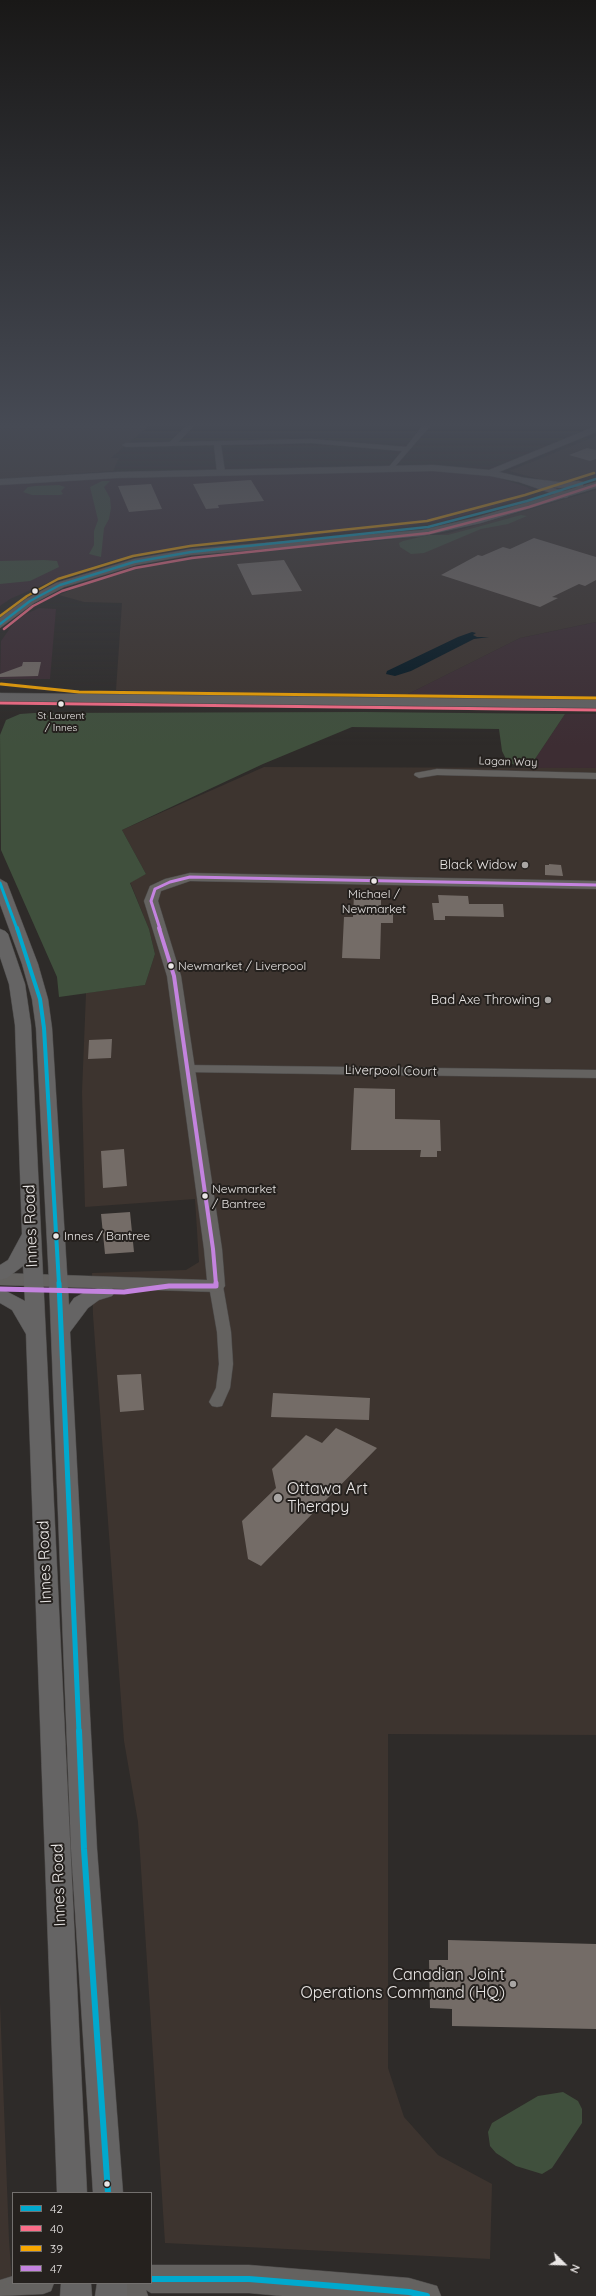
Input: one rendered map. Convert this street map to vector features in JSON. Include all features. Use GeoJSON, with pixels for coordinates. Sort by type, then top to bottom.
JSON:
{"type":"FeatureCollection","features":[{"type":"Feature","properties":{"kind":"main road"},"geometry":{"type":"LineString","coordinates":[[0,624],[13,613],[40,595],[60,585],[93,573],[134,562],[184,553],[383,532]]}},
{"type":"Feature","properties":{"kind":"main road"},"geometry":{"type":"LineString","coordinates":[[296,542],[371,538],[418,532]]}},
{"type":"Feature","properties":{"kind":"main road"},"geometry":{"type":"LineString","coordinates":[[0,690],[79,698]]}},
{"type":"Feature","properties":{"kind":"main road"},"geometry":{"type":"LineString","coordinates":[[0,697],[310,704]]}},
{"type":"Feature","properties":{"kind":"main road"},"geometry":{"type":"LineString","coordinates":[[0,704],[310,704],[596,709]]}},
{"type":"Feature","properties":{"kind":"main road"},"geometry":{"type":"LineString","coordinates":[[0,710],[42,704]]}},
{"type":"Feature","properties":{"kind":"main road"},"geometry":{"type":"LineString","coordinates":[[393,705],[596,704]]}},
{"type":"Feature","properties":{"kind":"main road","name":"Innes Road"},"geometry":{"type":"LineString","coordinates":[[0,883],[26,949],[42,1010],[60,1286],[60,1332],[84,1849],[108,2192]]}},
{"type":"Feature","properties":{"kind":"main road","name":"Innes Road"},"geometry":{"type":"LineString","coordinates":[[0,934],[17,984],[23,1021],[72,2192]]}},
{"type":"Feature","properties":{"kind":"main road"},"geometry":{"type":"LineString","coordinates":[[0,1274],[15,1264],[32,1235]]}},
{"type":"Feature","properties":{"kind":"main road"},"geometry":{"type":"LineString","coordinates":[[60,1332],[81,1303],[92,1296],[105,1292]]}},
{"type":"Feature","properties":{"kind":"main road"},"geometry":{"type":"LineString","coordinates":[[0,1294],[19,1306],[36,1334]]}},
{"type":"Feature","properties":{"kind":"main road"},"geometry":{"type":"LineString","coordinates":[[76,2284],[76,2296]]}},
{"type":"Feature","properties":{"kind":"main road"},"geometry":{"type":"LineString","coordinates":[[111,2296],[112,2284]]}},
{"type":"Feature","properties":{"kind":"street","name":"Lagan Way"},"geometry":{"type":"LineString","coordinates":[[419,775],[437,772],[596,776]]}},
{"type":"Feature","properties":{"kind":"street"},"geometry":{"type":"LineString","coordinates":[[217,1402],[223,1388],[226,1364],[224,1332],[216,1286],[213,1249],[174,976],[151,902],[155,889],[170,882],[190,877],[596,885]]}},
{"type":"Feature","properties":{"kind":"street","name":"Liverpool Court"},"geometry":{"type":"LineString","coordinates":[[187,1069],[596,1074]]}},
{"type":"Feature","properties":{"kind":"street"},"geometry":{"type":"LineString","coordinates":[[0,1279],[33,1285],[60,1286],[216,1286]]}},
{"type":"Feature","properties":{"kind":"street"},"geometry":{"type":"LineString","coordinates":[[0,1289],[33,1285]]}},
{"type":"Feature","properties":{"kind":"street"},"geometry":{"type":"LineString","coordinates":[[60,1286],[105,1292],[124,1292],[169,1286]]}},
{"type":"Feature","properties":{"kind":"street"},"geometry":{"type":"LineString","coordinates":[[152,2279],[249,2279],[331,2288],[409,2292],[427,2296]]}},
{"type":"Feature","properties":{"kind":"street"},"geometry":{"type":"LineString","coordinates":[[0,2291],[16,2286],[34,2284]]}},
{"type":"Feature","properties":{"kind":"street"},"geometry":{"type":"LineString","coordinates":[[114,2284],[134,2296]]}},
{"type":"Feature","properties":{"kind":"shaded area"},"geometry":{"type":"Polygon","coordinates":[[[0,532],[342,532],[184,547],[106,562],[49,582],[10,599],[0,606],[0,532]]]}},
{"type":"Feature","properties":{"kind":"shaded area"},"geometry":{"type":"Polygon","coordinates":[[[596,532],[596,622],[520,638],[400,698],[116,690],[122,603],[84,602],[59,595],[93,581],[162,562],[215,555],[409,538],[449,533],[596,532]]]}},
{"type":"Feature","properties":{"kind":"shaded area"},"geometry":{"type":"Polygon","coordinates":[[[39,608],[56,609],[50,679],[0,679],[1,641],[13,624],[26,614],[39,608]]]}},
{"type":"Feature","properties":{"kind":"shaded area"},"geometry":{"type":"Polygon","coordinates":[[[596,622],[596,699],[400,698],[520,638],[596,622]]]}},
{"type":"Feature","properties":{"kind":"shaded area"},"geometry":{"type":"Polygon","coordinates":[[[565,714],[596,714],[596,768],[529,768],[565,714]]]}},
{"type":"Feature","properties":{"kind":"shaded area"},"geometry":{"type":"Polygon","coordinates":[[[264,767],[596,768],[596,1735],[388,1734],[388,2068],[404,2117],[438,2155],[492,2184],[490,2259],[165,2243],[138,1822],[124,1741],[93,1315],[92,1273],[186,1270],[199,1262],[195,1199],[85,1207],[82,1092],[86,993],[145,985],[155,954],[149,929],[130,882],[146,874],[122,830],[264,767]]]}},
{"type":"Feature","properties":{"kind":"shaded area"},"geometry":{"type":"Polygon","coordinates":[[[0,2002],[9,2240],[13,2296],[0,2296],[0,2002]]]}},
{"type":"Feature","properties":{"kind":"green space"},"geometry":{"type":"Polygon","coordinates":[[[94,532],[104,532],[101,557],[89,554],[94,545],[94,532]]]}},
{"type":"Feature","properties":{"kind":"green space"},"geometry":{"type":"Polygon","coordinates":[[[458,532],[474,532],[424,553],[411,554],[400,547],[399,543],[429,535],[448,535],[458,532]]]}},
{"type":"Feature","properties":{"kind":"green space"},"geometry":{"type":"Polygon","coordinates":[[[0,561],[57,561],[59,567],[30,581],[0,584],[0,561]]]}},
{"type":"Feature","properties":{"kind":"green space"},"geometry":{"type":"Polygon","coordinates":[[[364,712],[565,714],[529,768],[508,763],[502,751],[499,729],[352,727],[263,764],[122,830],[146,874],[130,883],[149,929],[155,954],[145,985],[59,997],[57,977],[1,850],[0,735],[6,720],[20,714],[34,713],[364,712]]]}},
{"type":"Feature","properties":{"kind":"green space"},"geometry":{"type":"Polygon","coordinates":[[[563,2092],[578,2101],[582,2109],[582,2123],[552,2168],[542,2174],[516,2166],[496,2153],[490,2146],[488,2132],[492,2123],[538,2096],[563,2092]]]}},
{"type":"Feature","properties":{"kind":"water"},"geometry":{"type":"Polygon","coordinates":[[[472,632],[476,633],[473,635],[477,637],[489,637],[474,639],[411,671],[395,676],[386,674],[387,671],[458,637],[472,632]]]}},
{"type":"Feature","properties":{"kind":"building"},"geometry":{"type":"Polygon","coordinates":[[[534,538],[596,557],[596,580],[585,586],[579,584],[552,597],[558,598],[540,607],[441,575],[478,555],[482,556],[503,547],[510,549],[534,538]]]}},
{"type":"Feature","properties":{"kind":"building"},"geometry":{"type":"Polygon","coordinates":[[[284,560],[302,591],[252,595],[237,564],[284,560]]]}},
{"type":"Feature","properties":{"kind":"building"},"geometry":{"type":"Polygon","coordinates":[[[23,662],[41,662],[38,676],[0,677],[0,674],[22,666],[23,662]]]}},
{"type":"Feature","properties":{"kind":"building"},"geometry":{"type":"Polygon","coordinates":[[[545,865],[561,865],[563,876],[545,875],[545,865]]]}},
{"type":"Feature","properties":{"kind":"building"},"geometry":{"type":"Polygon","coordinates":[[[354,894],[381,895],[381,906],[393,907],[393,923],[381,923],[380,959],[342,958],[344,917],[353,917],[354,894]]]}},
{"type":"Feature","properties":{"kind":"building"},"geometry":{"type":"Polygon","coordinates":[[[438,895],[468,896],[469,904],[503,904],[504,917],[445,916],[445,920],[434,920],[432,903],[439,903],[438,895]]]}},
{"type":"Feature","properties":{"kind":"building"},"geometry":{"type":"Polygon","coordinates":[[[112,1039],[111,1058],[88,1059],[89,1040],[112,1039]]]}},
{"type":"Feature","properties":{"kind":"building"},"geometry":{"type":"Polygon","coordinates":[[[354,1088],[395,1089],[395,1119],[440,1120],[441,1151],[437,1151],[437,1157],[420,1157],[421,1150],[351,1150],[354,1088]]]}},
{"type":"Feature","properties":{"kind":"building"},"geometry":{"type":"Polygon","coordinates":[[[124,1149],[127,1186],[103,1188],[101,1151],[124,1149]]]}},
{"type":"Feature","properties":{"kind":"building"},"geometry":{"type":"Polygon","coordinates":[[[130,1212],[134,1252],[105,1254],[101,1214],[130,1212]]]}},
{"type":"Feature","properties":{"kind":"building"},"geometry":{"type":"Polygon","coordinates":[[[141,1374],[144,1410],[120,1412],[117,1375],[141,1374]]]}},
{"type":"Feature","properties":{"kind":"building"},"geometry":{"type":"Polygon","coordinates":[[[273,1393],[370,1398],[369,1420],[271,1417],[273,1393]]]}},
{"type":"Feature","properties":{"kind":"building"},"geometry":{"type":"Polygon","coordinates":[[[336,1428],[377,1448],[261,1566],[248,1559],[242,1521],[276,1488],[272,1469],[306,1435],[322,1443],[336,1428]]]}},
{"type":"Feature","properties":{"kind":"building","name":"Canadian Joint Operations Command (HQ)"},"geometry":{"type":"Polygon","coordinates":[[[448,1940],[596,1944],[596,2029],[452,2026],[452,2009],[430,2008],[429,1960],[448,1960],[448,1940]]]}},
{"type":"Feature","properties":{"kind":"transit line","name":"39"},"geometry":{"type":"LineString","coordinates":[[0,616],[27,596],[58,579],[133,556],[190,546],[321,532]]}},
{"type":"Feature","properties":{"kind":"transit line","name":"42"},"geometry":{"type":"LineString","coordinates":[[0,624],[30,601],[60,585],[134,562],[191,552],[379,532]]}},
{"type":"Feature","properties":{"kind":"transit line","name":"40"},"geometry":{"type":"LineString","coordinates":[[4,629],[33,606],[62,591],[135,568],[192,558],[432,532]]}},
{"type":"Feature","properties":{"kind":"transit line","name":"39"},"geometry":{"type":"LineString","coordinates":[[1,684],[79,692],[596,698]]}},
{"type":"Feature","properties":{"kind":"transit line","name":"40"},"geometry":{"type":"LineString","coordinates":[[0,703],[596,710]]}},
{"type":"Feature","properties":{"kind":"transit line","name":"47"},"geometry":{"type":"LineString","coordinates":[[155,889],[170,882],[190,877],[596,885]]}},
{"type":"Feature","properties":{"kind":"transit line","name":"42"},"geometry":{"type":"LineString","coordinates":[[0,883],[30,964],[40,999],[44,1028],[59,1281],[84,1849],[108,2192]]}},
{"type":"Feature","properties":{"kind":"transit line","name":"47"},"geometry":{"type":"LineString","coordinates":[[155,889],[151,901],[174,976],[213,1249],[216,1286]]}},
{"type":"Feature","properties":{"kind":"transit line","name":"47"},"geometry":{"type":"LineString","coordinates":[[0,1289],[124,1292],[169,1286],[216,1286]]}},
{"type":"Feature","properties":{"kind":"transit line","name":"42"},"geometry":{"type":"LineString","coordinates":[[152,2279],[249,2279],[409,2292],[427,2296]]}},
{"type":"Feature","properties":{"kind":"place","name":"St Laurent / Innes"},"geometry":{"type":"Point","coordinates":[61,704]}},
{"type":"Feature","properties":{"kind":"place","name":"Black Widow"},"geometry":{"type":"Point","coordinates":[525,865]}},
{"type":"Feature","properties":{"kind":"place","name":"Michael / Newmarket"},"geometry":{"type":"Point","coordinates":[374,881]}},
{"type":"Feature","properties":{"kind":"place","name":"Newmarket / Liverpool"},"geometry":{"type":"Point","coordinates":[171,966]}},
{"type":"Feature","properties":{"kind":"place","name":"Bad Axe Throwing"},"geometry":{"type":"Point","coordinates":[548,1000]}},
{"type":"Feature","properties":{"kind":"place","name":"Newmarket / Bantree"},"geometry":{"type":"Point","coordinates":[205,1196]}},
{"type":"Feature","properties":{"kind":"place","name":"Innes / Bantree"},"geometry":{"type":"Point","coordinates":[56,1236]}},
{"type":"Feature","properties":{"kind":"place","name":"Ottawa Art Therapy"},"geometry":{"type":"Point","coordinates":[278,1498]}},
{"type":"Feature","properties":{"kind":"place","name":"Canadian Joint Operations Command (HQ)"},"geometry":{"type":"Point","coordinates":[513,1984]}}]}
